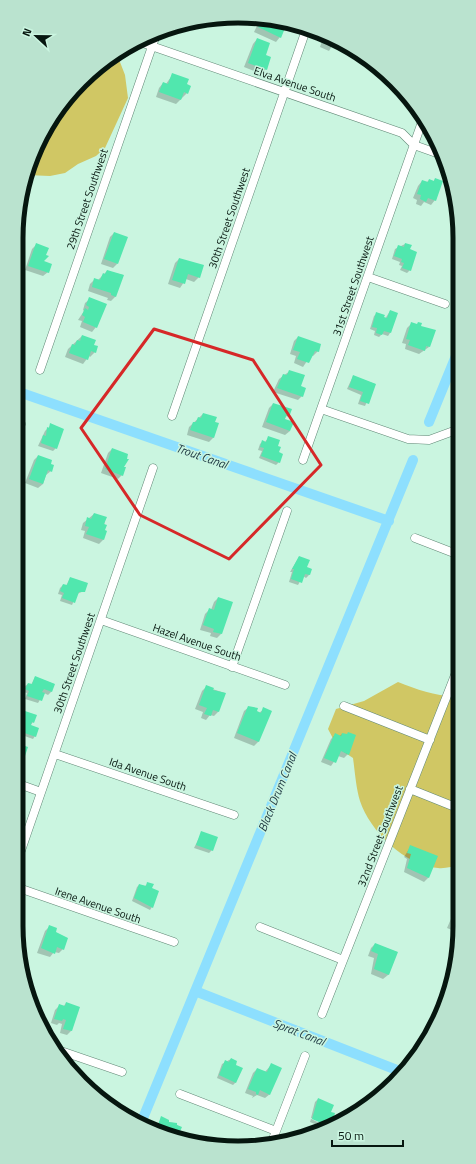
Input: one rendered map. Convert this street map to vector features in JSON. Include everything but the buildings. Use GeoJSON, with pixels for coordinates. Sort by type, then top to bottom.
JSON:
{"type":"FeatureCollection","features":[{"type":"Feature","properties":{"kind":"street","name":"30th Street Southwest"},"geometry":{"type":"LineString","coordinates":[[172,416],[305,33]]}},
{"type":"Feature","properties":{"kind":"street","name":"29th Street Southwest"},"geometry":{"type":"LineString","coordinates":[[40,370],[154,40]]}},
{"type":"Feature","properties":{"kind":"street","name":"Elva Avenue South"},"geometry":{"type":"LineString","coordinates":[[146,44],[402,133],[414,145],[435,153]]}},
{"type":"Feature","properties":{"kind":"street","name":"31st Street Southwest"},"geometry":{"type":"LineString","coordinates":[[303,460],[421,125]]}},
{"type":"Feature","properties":{"kind":"street"},"geometry":{"type":"LineString","coordinates":[[368,277],[445,304]]}},
{"type":"Feature","properties":{"kind":"street"},"geometry":{"type":"LineString","coordinates":[[321,409],[408,439],[429,440],[453,431]]}},
{"type":"Feature","properties":{"kind":"street","name":"30th Street Southwest"},"geometry":{"type":"LineString","coordinates":[[23,845],[153,468]]}},
{"type":"Feature","properties":{"kind":"street"},"geometry":{"type":"LineString","coordinates":[[232,667],[287,511]]}},
{"type":"Feature","properties":{"kind":"street"},"geometry":{"type":"LineString","coordinates":[[415,538],[453,553]]}},
{"type":"Feature","properties":{"kind":"street","name":"Hazel Avenue South"},"geometry":{"type":"LineString","coordinates":[[101,620],[285,685]]}},
{"type":"Feature","properties":{"kind":"street","name":"32nd Street Southwest"},"geometry":{"type":"LineString","coordinates":[[322,1014],[453,681]]}},
{"type":"Feature","properties":{"kind":"street"},"geometry":{"type":"LineString","coordinates":[[344,706],[430,740]]}},
{"type":"Feature","properties":{"kind":"street","name":"Ida Avenue South"},"geometry":{"type":"LineString","coordinates":[[54,754],[234,815]]}},
{"type":"Feature","properties":{"kind":"street"},"geometry":{"type":"LineString","coordinates":[[23,786],[41,792]]}},
{"type":"Feature","properties":{"kind":"street"},"geometry":{"type":"LineString","coordinates":[[410,789],[453,806]]}},
{"type":"Feature","properties":{"kind":"street","name":"Irene Avenue South"},"geometry":{"type":"LineString","coordinates":[[23,889],[174,942]]}},
{"type":"Feature","properties":{"kind":"street"},"geometry":{"type":"LineString","coordinates":[[260,927],[343,960]]}},
{"type":"Feature","properties":{"kind":"street"},"geometry":{"type":"LineString","coordinates":[[64,1052],[122,1072]]}},
{"type":"Feature","properties":{"kind":"street"},"geometry":{"type":"LineString","coordinates":[[273,1138],[305,1056]]}},
{"type":"Feature","properties":{"kind":"street"},"geometry":{"type":"LineString","coordinates":[[180,1094],[276,1131]]}},
{"type":"Feature","properties":{"kind":"highlighted area"},"geometry":{"type":"Polygon","coordinates":[[[154,329],[253,360],[321,465],[229,559],[140,515],[81,428],[154,329]]]}},
{"type":"Feature","properties":{"kind":"shaded area"},"geometry":{"type":"Polygon","coordinates":[[[118,60],[125,75],[128,98],[105,148],[96,156],[78,164],[65,173],[50,176],[32,175],[39,156],[52,130],[76,96],[96,76],[118,60]]]}},
{"type":"Feature","properties":{"kind":"shaded area"},"geometry":{"type":"Polygon","coordinates":[[[398,682],[435,694],[453,696],[453,867],[441,868],[426,866],[401,854],[380,835],[365,812],[360,801],[353,758],[338,748],[328,729],[336,709],[364,701],[398,682]]]}},
{"type":"Feature","properties":{"kind":"waterway","name":"Black Drum Canal"},"geometry":{"type":"LineString","coordinates":[[429,422],[453,363]]}},
{"type":"Feature","properties":{"kind":"waterway","name":"Trout Canal"},"geometry":{"type":"LineString","coordinates":[[23,393],[389,521]]}},
{"type":"Feature","properties":{"kind":"waterway","name":"Black Drum Canal"},"geometry":{"type":"LineString","coordinates":[[143,1119],[413,460]]}},
{"type":"Feature","properties":{"kind":"waterway","name":"Sprat Canal"},"geometry":{"type":"LineString","coordinates":[[195,991],[398,1070]]}}]}
